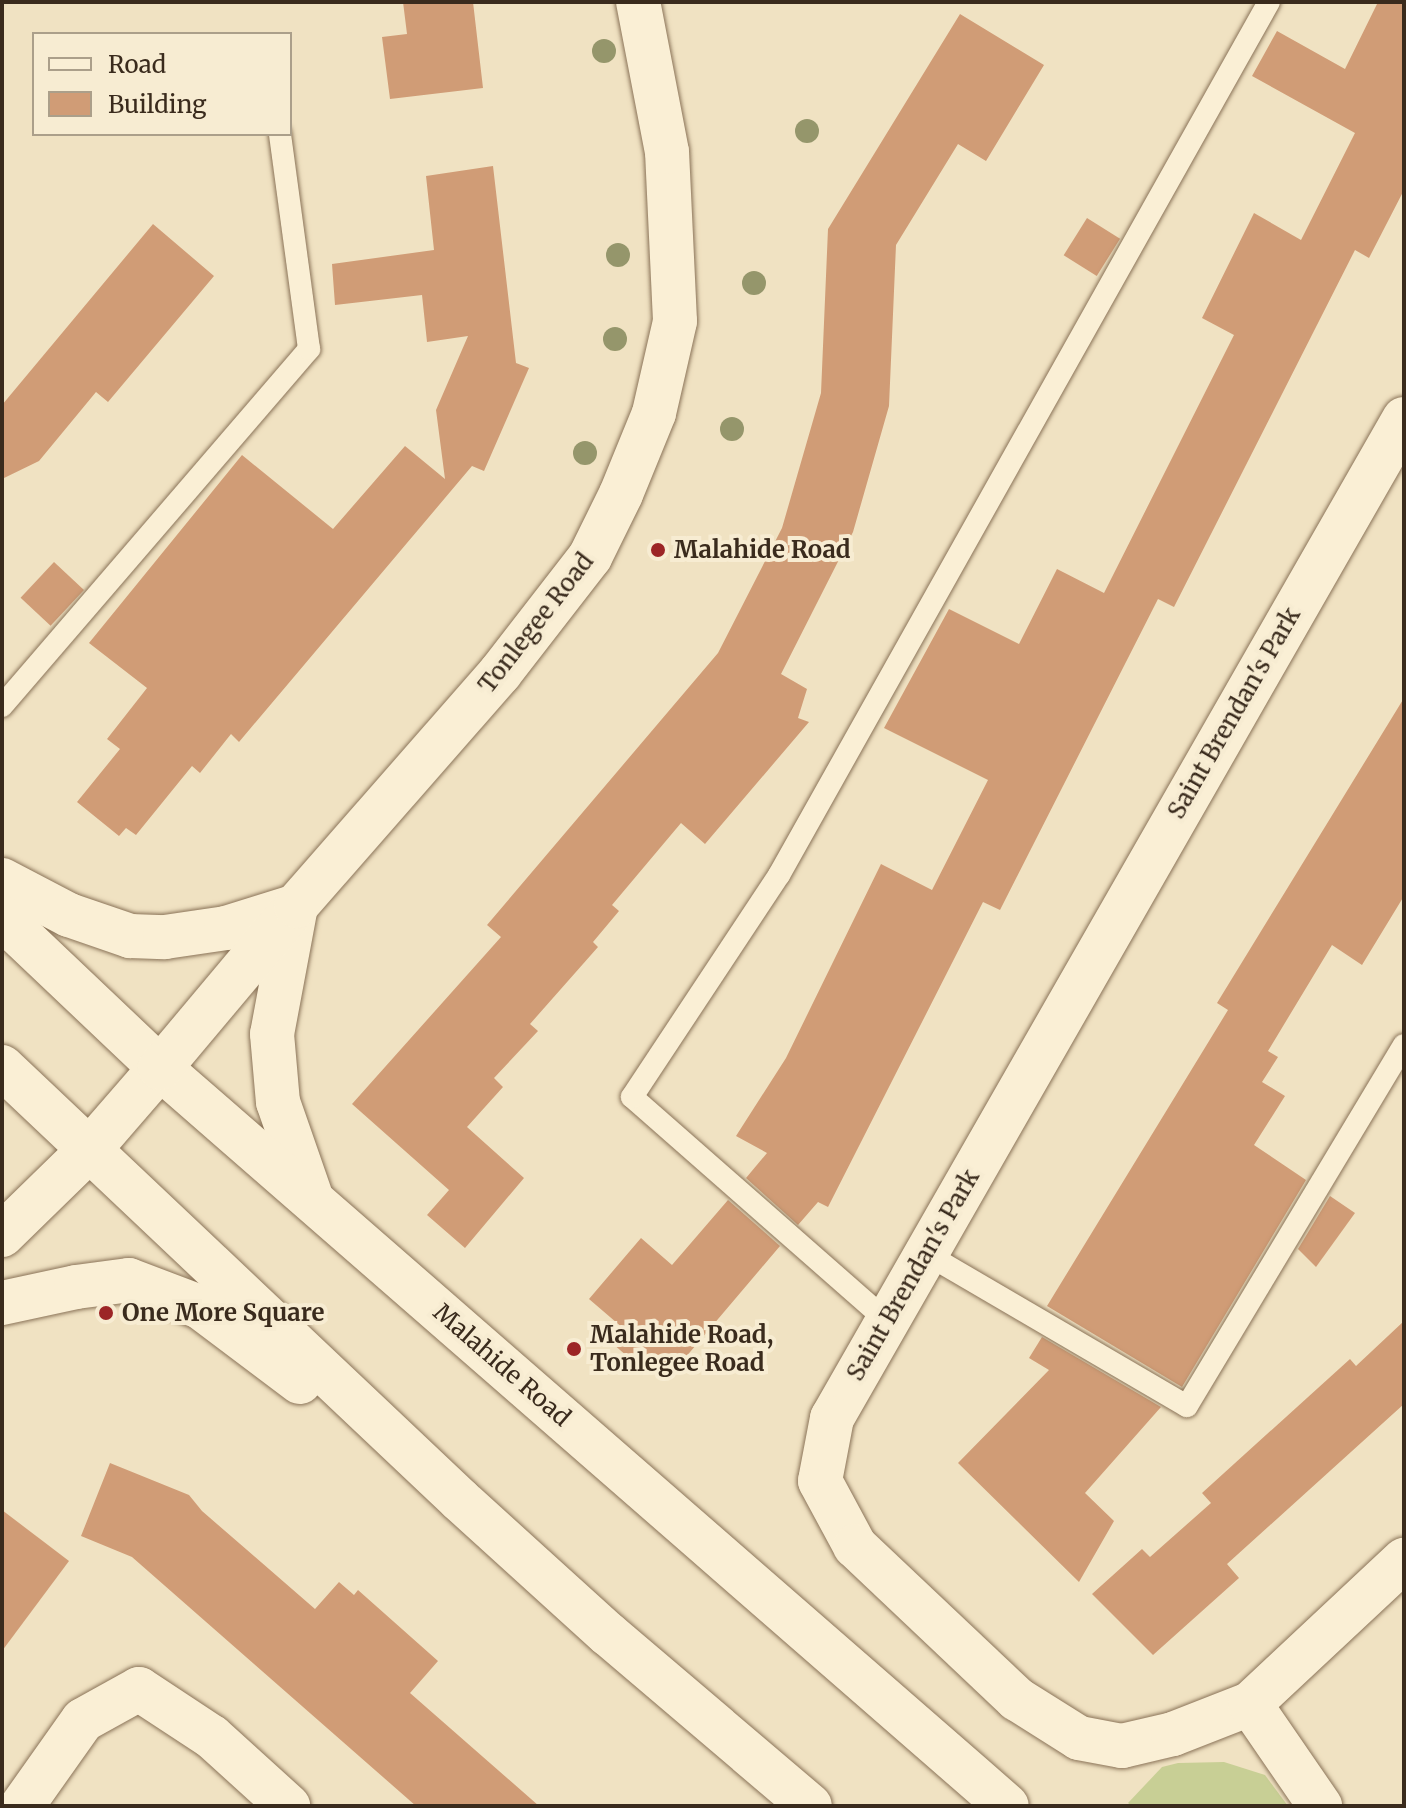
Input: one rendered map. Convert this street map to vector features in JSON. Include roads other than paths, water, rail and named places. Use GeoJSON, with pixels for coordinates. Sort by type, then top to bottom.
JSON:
{"type":"FeatureCollection","features":[{"type":"Feature","properties":{"kind":"main road","name":"Tonlegee Road"},"geometry":{"type":"LineString","coordinates":[[2,1235],[89,1150],[296,906],[500,673],[590,557],[621,494],[654,413],[675,321],[667,152],[638,2]]}},
{"type":"Feature","properties":{"kind":"main road","name":"Saint Brendan's Park"},"geometry":{"type":"LineString","coordinates":[[1404,419],[832,1418],[820,1481],[855,1546],[1017,1699],[1079,1738],[1122,1746],[1173,1734],[1250,1704],[1404,1560]]}},
{"type":"Feature","properties":{"kind":"main road"},"geometry":{"type":"LineString","coordinates":[[2,880],[69,915],[130,936],[165,937],[226,928],[296,906],[275,1005],[272,1034],[274,1073],[278,1102],[312,1200]]}},
{"type":"Feature","properties":{"kind":"main road","name":"Malahide Road"},"geometry":{"type":"LineString","coordinates":[[2,918],[160,1068],[1007,1806]]}},
{"type":"Feature","properties":{"kind":"main road"},"geometry":{"type":"LineString","coordinates":[[2,1067],[460,1500],[608,1634],[810,1806]]}},
{"type":"Feature","properties":{"kind":"main road"},"geometry":{"type":"LineString","coordinates":[[2,1303],[76,1287],[129,1280],[200,1307],[460,1500]]}},
{"type":"Feature","properties":{"kind":"main road"},"geometry":{"type":"LineString","coordinates":[[22,1806],[83,1720],[139,1689],[212,1737],[288,1806]]}},
{"type":"Feature","properties":{"kind":"main road"},"geometry":{"type":"LineString","coordinates":[[1250,1704],[1320,1806]]}},
{"type":"Feature","properties":{"kind":"lane"},"geometry":{"type":"LineString","coordinates":[[886,1320],[632,1097],[779,875],[1269,2]]}},
{"type":"Feature","properties":{"kind":"lane"},"geometry":{"type":"LineString","coordinates":[[2,706],[309,349],[280,136]]}},
{"type":"Feature","properties":{"kind":"lane"},"geometry":{"type":"LineString","coordinates":[[925,1253],[1187,1406],[1404,1045]]}},
{"type":"Feature","properties":{"kind":"place","name":"Malahide Road"},"geometry":{"type":"Point","coordinates":[658,550]}},
{"type":"Feature","properties":{"kind":"place","name":"One More Square"},"geometry":{"type":"Point","coordinates":[106,1313]}},
{"type":"Feature","properties":{"kind":"place","name":"Malahide Road, Tonlegee Road"},"geometry":{"type":"Point","coordinates":[574,1349]}}]}
